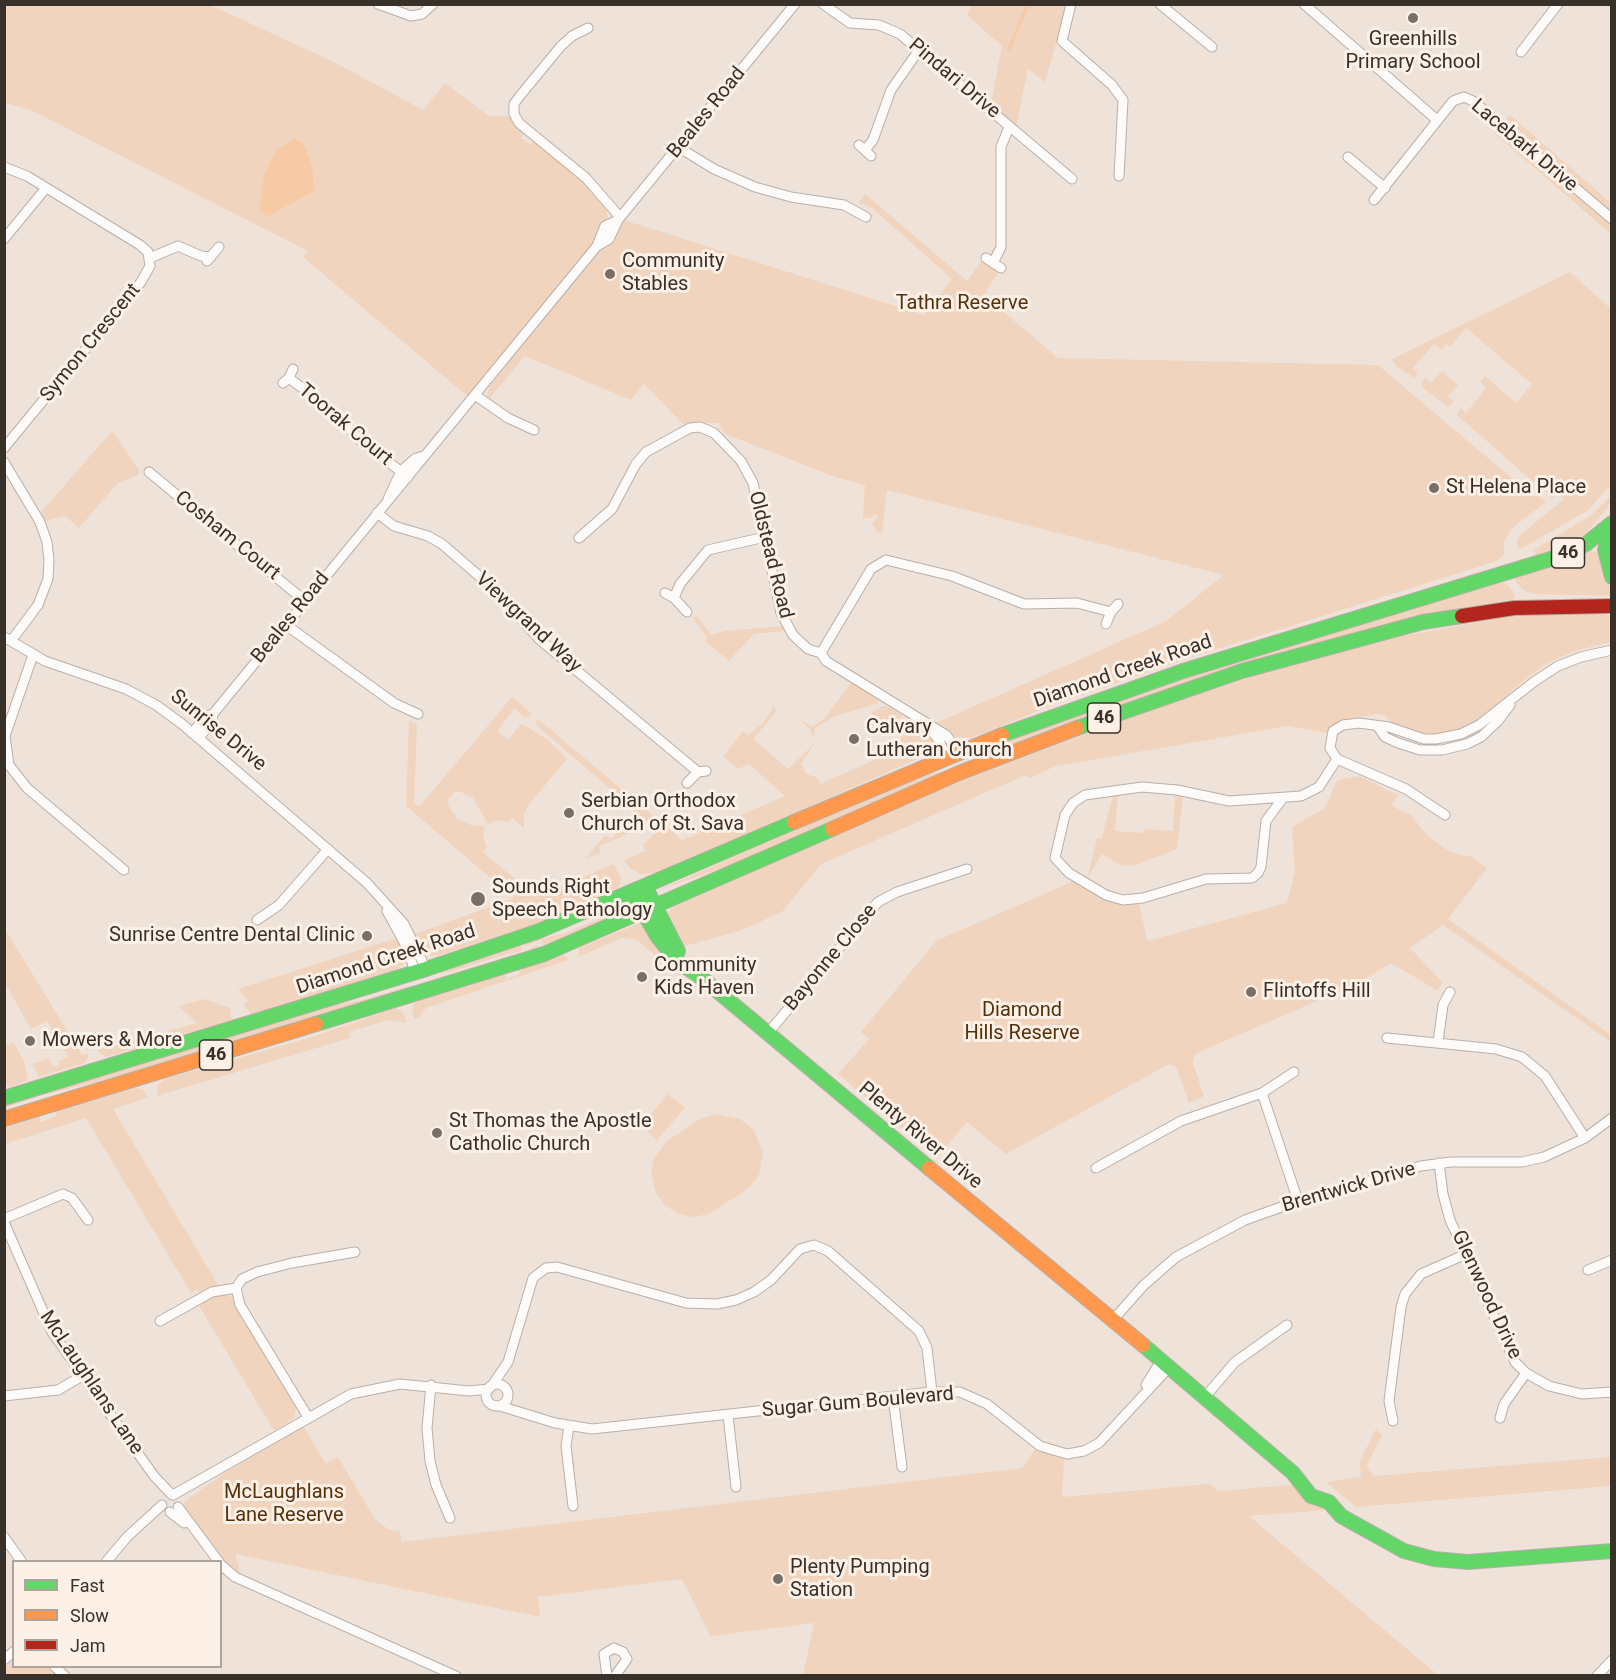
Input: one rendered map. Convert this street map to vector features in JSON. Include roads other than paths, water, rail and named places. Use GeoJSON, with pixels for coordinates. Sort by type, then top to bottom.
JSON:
{"type":"FeatureCollection","features":[{"type":"Feature","properties":{"kind":"main road","name":"46"},"geometry":{"type":"LineString","coordinates":[[1611,525],[1605,550],[1611,578]]}},
{"type":"Feature","properties":{"kind":"main road","name":"Diamond Creek Road"},"geometry":{"type":"LineString","coordinates":[[4,1098],[421,971],[564,921],[952,755],[1183,671],[1567,554],[1586,544],[1611,525]]}},
{"type":"Feature","properties":{"kind":"main road","name":"Diamond Creek Road"},"geometry":{"type":"LineString","coordinates":[[4,1119],[544,954],[959,773],[1065,732],[1210,682],[1379,632],[1423,622],[1514,608],[1611,606]]}},
{"type":"Feature","properties":{"kind":"main road"},"geometry":{"type":"LineString","coordinates":[[952,755],[963,764],[959,773]]}},
{"type":"Feature","properties":{"kind":"main road","name":"Plenty River Drive"},"geometry":{"type":"LineString","coordinates":[[639,889],[649,910],[703,979],[1112,1321],[1162,1368],[1204,1398],[1293,1473],[1311,1496],[1329,1502],[1349,1520],[1392,1546],[1446,1561],[1468,1562],[1611,1551]]}},
{"type":"Feature","properties":{"kind":"main road","name":"Sunrise Drive"},"geometry":{"type":"LineString","coordinates":[[421,971],[429,978],[428,989]]}},
{"type":"Feature","properties":{"kind":"street"},"geometry":{"type":"LineString","coordinates":[[378,4],[411,16],[422,14],[433,4]]}},
{"type":"Feature","properties":{"kind":"street","name":"Beales Road"},"geometry":{"type":"LineString","coordinates":[[195,736],[206,717],[213,714],[377,513],[416,458],[424,456],[597,246],[603,228],[619,219],[795,4]]}},
{"type":"Feature","properties":{"kind":"street","name":"Pindari Drive"},"geometry":{"type":"LineString","coordinates":[[823,4],[850,23],[879,25],[893,30],[1072,179]]}},
{"type":"Feature","properties":{"kind":"street"},"geometry":{"type":"LineString","coordinates":[[1071,4],[1062,41],[1112,85],[1124,100],[1119,176]]}},
{"type":"Feature","properties":{"kind":"street"},"geometry":{"type":"LineString","coordinates":[[1160,4],[1212,47]]}},
{"type":"Feature","properties":{"kind":"street"},"geometry":{"type":"LineString","coordinates":[[1304,4],[1437,120]]}},
{"type":"Feature","properties":{"kind":"street"},"geometry":{"type":"LineString","coordinates":[[1521,52],[1558,4]]}},
{"type":"Feature","properties":{"kind":"street"},"geometry":{"type":"LineString","coordinates":[[588,28],[563,42],[514,104],[514,114],[519,123],[590,182],[619,219]]}},
{"type":"Feature","properties":{"kind":"street"},"geometry":{"type":"LineString","coordinates":[[865,150],[873,140],[891,90],[919,50]]}},
{"type":"Feature","properties":{"kind":"street","name":"Lacebark Drive"},"geometry":{"type":"LineString","coordinates":[[1374,200],[1456,99],[1468,99],[1611,219]]}},
{"type":"Feature","properties":{"kind":"street"},"geometry":{"type":"LineString","coordinates":[[993,263],[1001,247],[1001,147],[1010,127]]}},
{"type":"Feature","properties":{"kind":"street"},"geometry":{"type":"LineString","coordinates":[[678,147],[708,167],[740,182],[791,197],[850,207],[866,217]]}},
{"type":"Feature","properties":{"kind":"street"},"geometry":{"type":"LineString","coordinates":[[1348,157],[1384,188]]}},
{"type":"Feature","properties":{"kind":"street"},"geometry":{"type":"LineString","coordinates":[[4,166],[46,188],[140,245],[150,258],[178,246],[208,260],[219,247]]}},
{"type":"Feature","properties":{"kind":"street"},"geometry":{"type":"LineString","coordinates":[[7,243],[46,188]]}},
{"type":"Feature","properties":{"kind":"street","name":"Symon Crescent"},"geometry":{"type":"LineString","coordinates":[[4,448],[147,276],[150,258]]}},
{"type":"Feature","properties":{"kind":"street","name":"Toorak Court"},"geometry":{"type":"LineString","coordinates":[[288,377],[331,410],[361,441],[404,474]]}},
{"type":"Feature","properties":{"kind":"street"},"geometry":{"type":"LineString","coordinates":[[475,395],[508,418],[534,430]]}},
{"type":"Feature","properties":{"kind":"street","name":"Oldstead Road"},"geometry":{"type":"LineString","coordinates":[[579,538],[612,509],[636,464],[646,452],[690,428],[700,427],[714,434],[735,454],[750,475],[784,621],[801,644],[811,651],[821,653],[825,661],[946,735],[952,755]]}},
{"type":"Feature","properties":{"kind":"street"},"geometry":{"type":"LineString","coordinates":[[4,462],[40,522],[47,542],[49,560],[48,579],[38,605],[8,639]]}},
{"type":"Feature","properties":{"kind":"street","name":"Cosham Court"},"geometry":{"type":"LineString","coordinates":[[149,472],[305,601]]}},
{"type":"Feature","properties":{"kind":"street","name":"Viewgrand Way"},"geometry":{"type":"LineString","coordinates":[[377,513],[394,526],[428,536],[442,544],[494,589],[539,639],[702,771],[687,783]]}},
{"type":"Feature","properties":{"kind":"street"},"geometry":{"type":"LineString","coordinates":[[687,612],[669,596],[708,550],[765,537]]}},
{"type":"Feature","properties":{"kind":"street"},"geometry":{"type":"LineString","coordinates":[[821,653],[871,569],[886,560],[952,576],[1028,605],[1077,603],[1111,612]]}},
{"type":"Feature","properties":{"kind":"street"},"geometry":{"type":"LineString","coordinates":[[1106,624],[1111,612],[1118,604]]}},
{"type":"Feature","properties":{"kind":"street"},"geometry":{"type":"LineString","coordinates":[[286,625],[393,704],[418,714]]}},
{"type":"Feature","properties":{"kind":"street","name":"Sunrise Drive"},"geometry":{"type":"LineString","coordinates":[[8,639],[33,655],[126,689],[156,705],[195,736],[328,849],[380,898],[400,926],[421,971]]}},
{"type":"Feature","properties":{"kind":"street"},"geometry":{"type":"LineString","coordinates":[[1445,815],[1406,789],[1337,759],[1329,744],[1336,728],[1359,723],[1389,727],[1424,739],[1448,738],[1474,728],[1558,666],[1581,657],[1611,650]]}},
{"type":"Feature","properties":{"kind":"street"},"geometry":{"type":"LineString","coordinates":[[33,655],[5,736],[9,765],[27,788],[124,870]]}},
{"type":"Feature","properties":{"kind":"street","name":"Oldstead Road"},"geometry":{"type":"LineString","coordinates":[[925,724],[952,755]]}},
{"type":"Feature","properties":{"kind":"street"},"geometry":{"type":"LineString","coordinates":[[1283,798],[1266,820],[1262,867],[1252,878],[1206,879],[1143,898],[1123,900],[1106,895],[1069,873],[1060,867],[1055,858],[1065,815],[1076,800],[1091,793],[1142,787],[1177,790],[1228,801],[1301,796],[1315,789],[1325,779],[1337,759]]}},
{"type":"Feature","properties":{"kind":"street"},"geometry":{"type":"LineString","coordinates":[[257,920],[279,905],[328,849]]}},
{"type":"Feature","properties":{"kind":"street","name":"Bayonne Close"},"geometry":{"type":"LineString","coordinates":[[768,1033],[878,902],[897,892],[967,868]]}},
{"type":"Feature","properties":{"kind":"street"},"geometry":{"type":"LineString","coordinates":[[1438,1042],[1443,1005],[1450,992]]}},
{"type":"Feature","properties":{"kind":"street"},"geometry":{"type":"LineString","coordinates":[[1387,1038],[1512,1052],[1530,1062],[1545,1076],[1585,1138]]}},
{"type":"Feature","properties":{"kind":"street"},"geometry":{"type":"LineString","coordinates":[[1096,1168],[1180,1121],[1262,1093],[1293,1072]]}},
{"type":"Feature","properties":{"kind":"street"},"geometry":{"type":"LineString","coordinates":[[1262,1093],[1298,1201]]}},
{"type":"Feature","properties":{"kind":"street","name":"Brentwick Drive"},"geometry":{"type":"LineString","coordinates":[[1112,1321],[1144,1285],[1183,1252],[1245,1220],[1298,1201],[1388,1174],[1440,1163],[1522,1162],[1553,1154],[1585,1138],[1611,1118]]}},
{"type":"Feature","properties":{"kind":"street","name":"Glenwood Drive"},"geometry":{"type":"LineString","coordinates":[[1440,1163],[1443,1194],[1450,1220],[1506,1347],[1526,1373],[1550,1386],[1582,1394],[1611,1392]]}},
{"type":"Feature","properties":{"kind":"street"},"geometry":{"type":"LineString","coordinates":[[4,1220],[63,1194],[72,1198],[88,1220]]}},
{"type":"Feature","properties":{"kind":"street","name":"McLaughlans Lane"},"geometry":{"type":"LineString","coordinates":[[4,1220],[46,1323],[154,1476],[170,1504]]}},
{"type":"Feature","properties":{"kind":"street"},"geometry":{"type":"LineString","coordinates":[[508,1362],[487,1396],[495,1404],[506,1402],[508,1362],[531,1283],[536,1275],[546,1268],[556,1267],[676,1301],[706,1305],[726,1303],[754,1292],[771,1280],[800,1249],[814,1245],[828,1251],[919,1331],[927,1348],[932,1392]]}},
{"type":"Feature","properties":{"kind":"street"},"geometry":{"type":"LineString","coordinates":[[308,1417],[237,1300],[236,1288],[242,1279],[257,1272],[292,1263],[355,1252]]}},
{"type":"Feature","properties":{"kind":"street"},"geometry":{"type":"LineString","coordinates":[[1392,1420],[1389,1401],[1401,1307],[1405,1294],[1421,1274],[1466,1254]]}},
{"type":"Feature","properties":{"kind":"street"},"geometry":{"type":"LineString","coordinates":[[1588,1270],[1611,1260]]}},
{"type":"Feature","properties":{"kind":"street"},"geometry":{"type":"LineString","coordinates":[[160,1321],[212,1292],[236,1288]]}},
{"type":"Feature","properties":{"kind":"street"},"geometry":{"type":"LineString","coordinates":[[1204,1398],[1235,1362],[1287,1325]]}},
{"type":"Feature","properties":{"kind":"street","name":"Sugar Gum Boulevard"},"geometry":{"type":"LineString","coordinates":[[456,1389],[495,1404],[569,1426],[612,1428],[932,1392],[970,1394],[987,1404],[1040,1446],[1062,1454],[1084,1451],[1099,1443],[1162,1368]]}},
{"type":"Feature","properties":{"kind":"street"},"geometry":{"type":"LineString","coordinates":[[1500,1418],[1504,1404],[1526,1373]]}},
{"type":"Feature","properties":{"kind":"street"},"geometry":{"type":"LineString","coordinates":[[4,1396],[52,1392],[82,1376]]}},
{"type":"Feature","properties":{"kind":"street","name":"Sugar Gum Boulevard"},"geometry":{"type":"LineString","coordinates":[[108,1560],[127,1536],[209,1476],[339,1399],[366,1389],[400,1384],[456,1389],[490,1388]]}},
{"type":"Feature","properties":{"kind":"street"},"geometry":{"type":"LineString","coordinates":[[431,1385],[427,1428],[430,1461],[436,1485],[450,1518]]}},
{"type":"Feature","properties":{"kind":"street"},"geometry":{"type":"LineString","coordinates":[[490,1388],[501,1385],[508,1394]]}},
{"type":"Feature","properties":{"kind":"street","name":"Sugar Gum Boulevard"},"geometry":{"type":"LineString","coordinates":[[508,1394],[543,1419]]}},
{"type":"Feature","properties":{"kind":"street"},"geometry":{"type":"LineString","coordinates":[[893,1397],[902,1467]]}},
{"type":"Feature","properties":{"kind":"street"},"geometry":{"type":"LineString","coordinates":[[728,1415],[736,1487]]}},
{"type":"Feature","properties":{"kind":"street"},"geometry":{"type":"LineString","coordinates":[[569,1426],[566,1446],[573,1506]]}},
{"type":"Feature","properties":{"kind":"street"},"geometry":{"type":"LineString","coordinates":[[170,1504],[218,1560]]}},
{"type":"Feature","properties":{"kind":"street"},"geometry":{"type":"LineString","coordinates":[[4,1537],[21,1560]]}},
{"type":"Feature","properties":{"kind":"street"},"geometry":{"type":"LineString","coordinates":[[222,1565],[235,1576],[456,1676]]}},
{"type":"Feature","properties":{"kind":"street"},"geometry":{"type":"LineString","coordinates":[[607,1676],[604,1654],[614,1648],[623,1652],[627,1659],[615,1676]]}},
{"type":"Feature","properties":{"kind":"street"},"geometry":{"type":"LineString","coordinates":[[1597,1676],[1611,1660]]}},
{"type":"Feature","properties":{"kind":"waterway"},"geometry":{"type":"LineString","coordinates":[[1009,49],[1028,4]]}},
{"type":"Feature","properties":{"kind":"place","name":"Greenhills Primary School"},"geometry":{"type":"Point","coordinates":[1413,18]}},
{"type":"Feature","properties":{"kind":"place","name":"Community Stables"},"geometry":{"type":"Point","coordinates":[610,274]}},
{"type":"Feature","properties":{"kind":"place","name":"St Helena Place"},"geometry":{"type":"Point","coordinates":[1434,488]}},
{"type":"Feature","properties":{"kind":"place","name":"Calvary Lutheran Church"},"geometry":{"type":"Point","coordinates":[854,739]}},
{"type":"Feature","properties":{"kind":"place","name":"Serbian Orthodox Church of St. Sava"},"geometry":{"type":"Point","coordinates":[569,813]}},
{"type":"Feature","properties":{"kind":"place","name":"Sounds Right Speech Pathology"},"geometry":{"type":"Point","coordinates":[478,899]}},
{"type":"Feature","properties":{"kind":"place","name":"Sunrise Centre Dental Clinic"},"geometry":{"type":"Point","coordinates":[367,936]}},
{"type":"Feature","properties":{"kind":"place","name":"Community Kids Haven"},"geometry":{"type":"Point","coordinates":[642,977]}},
{"type":"Feature","properties":{"kind":"place","name":"Flintoffs Hill"},"geometry":{"type":"Point","coordinates":[1251,992]}},
{"type":"Feature","properties":{"kind":"place","name":"Mowers & More"},"geometry":{"type":"Point","coordinates":[30,1041]}},
{"type":"Feature","properties":{"kind":"place","name":"St Thomas the Apostle Catholic Church"},"geometry":{"type":"Point","coordinates":[437,1133]}},
{"type":"Feature","properties":{"kind":"place","name":"Plenty Pumping Station"},"geometry":{"type":"Point","coordinates":[778,1579]}},
{"type":"Feature","properties":{"kind":"park label","name":"Tathra Reserve"},"geometry":{"type":"Point","coordinates":[962,304]}},
{"type":"Feature","properties":{"kind":"park label","name":"Diamond Hills Reserve"},"geometry":{"type":"Point","coordinates":[1022,1022]}},
{"type":"Feature","properties":{"kind":"park label","name":"McLaughlans Lane Reserve"},"geometry":{"type":"Point","coordinates":[284,1504]}}]}
